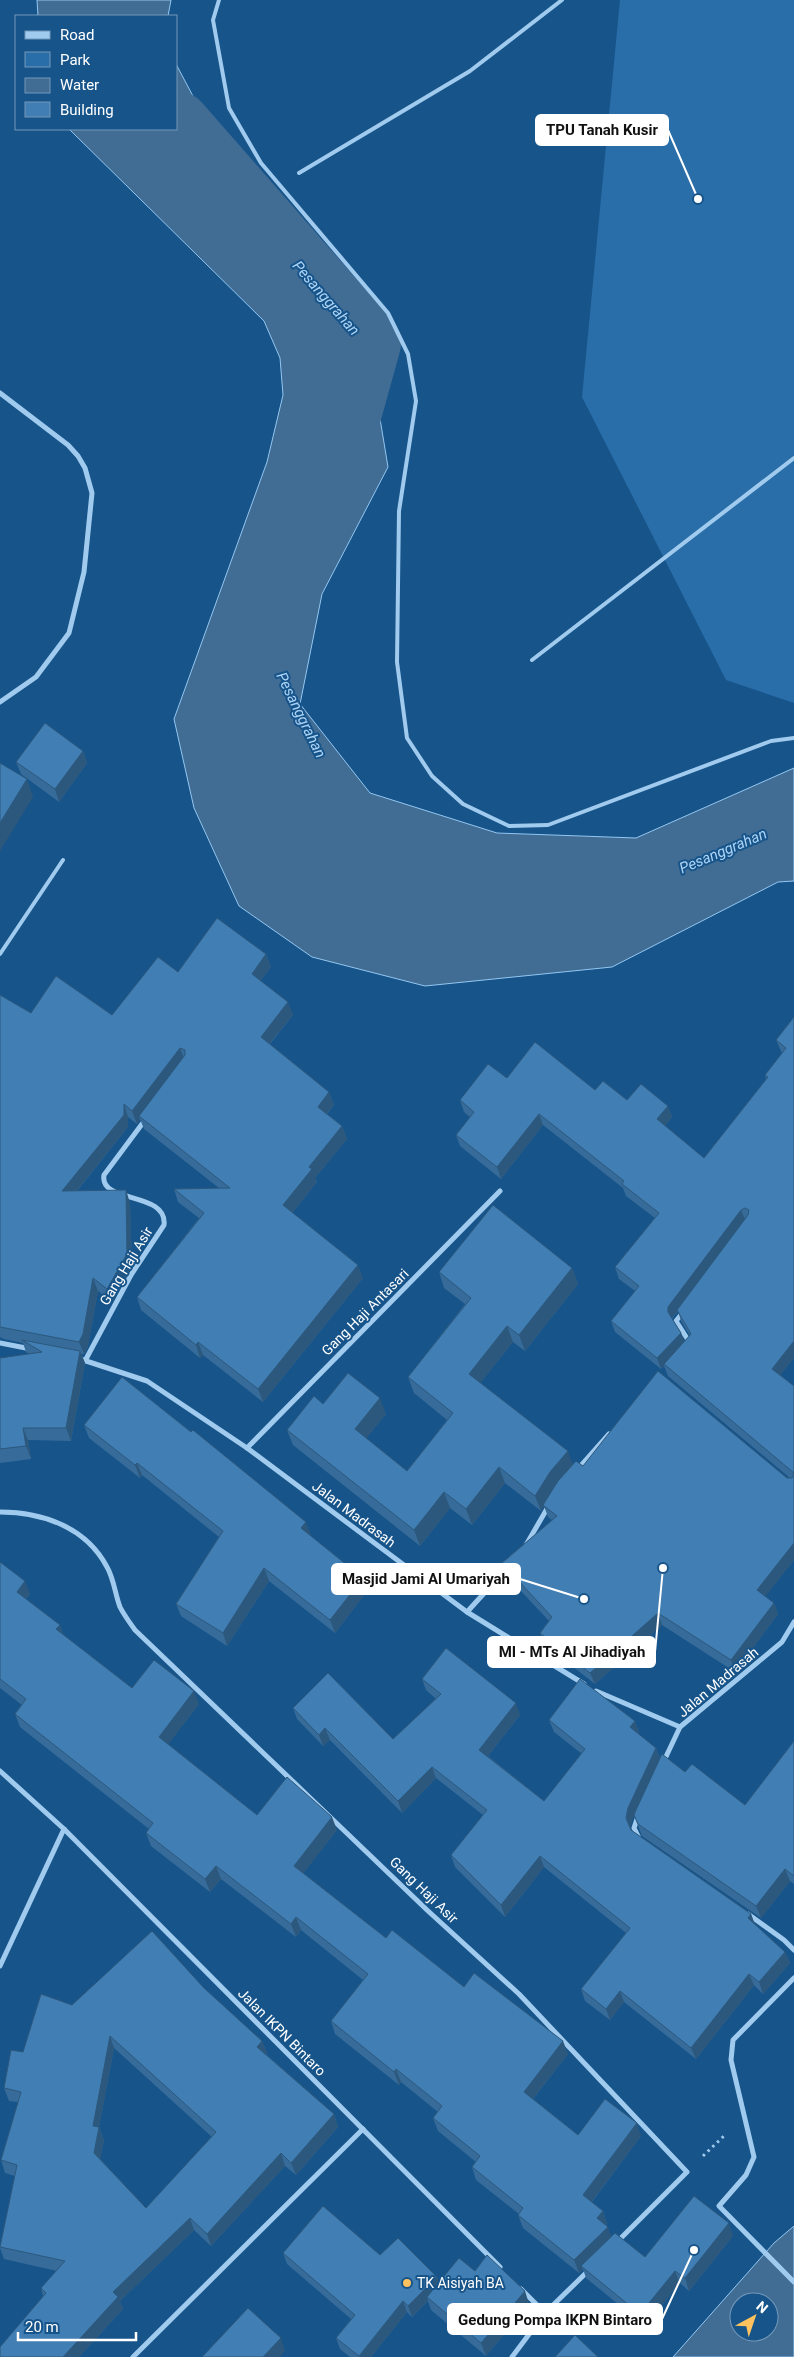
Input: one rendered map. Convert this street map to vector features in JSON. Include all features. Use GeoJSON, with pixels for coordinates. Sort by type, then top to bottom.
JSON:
{"type":"FeatureCollection","features":[{"type":"Feature","properties":{"kind":"street"},"geometry":{"type":"LineString","coordinates":[[0,393],[60,439],[78,456],[85,468],[92,493],[84,572],[69,633],[36,677],[0,702]]}},
{"type":"Feature","properties":{"kind":"street","name":"Gang Haji Asir"},"geometry":{"type":"LineString","coordinates":[[86,1359],[131,1276],[164,1225],[165,1219],[161,1210],[111,1190],[106,1187],[103,1180],[104,1175],[151,1112]]}},
{"type":"Feature","properties":{"kind":"street","name":"Gang Haji Antasari"},"geometry":{"type":"LineString","coordinates":[[247,1448],[500,1191]]}},
{"type":"Feature","properties":{"kind":"street"},"geometry":{"type":"LineString","coordinates":[[685,1351],[691,1345],[676,1321],[688,1305]]}},
{"type":"Feature","properties":{"kind":"street"},"geometry":{"type":"LineString","coordinates":[[0,1343],[38,1350]]}},
{"type":"Feature","properties":{"kind":"street","name":"Jalan Madrasah"},"geometry":{"type":"LineString","coordinates":[[67,1356],[86,1359],[147,1381],[247,1448],[467,1612],[600,1694],[680,1727],[782,1642],[794,1622]]}},
{"type":"Feature","properties":{"kind":"street"},"geometry":{"type":"LineString","coordinates":[[572,1476],[616,1426]]}},
{"type":"Feature","properties":{"kind":"street"},"geometry":{"type":"LineString","coordinates":[[522,1550],[550,1505]]}},
{"type":"Feature","properties":{"kind":"street","name":"Gang Haji Asir"},"geometry":{"type":"LineString","coordinates":[[0,1512],[26,1513],[52,1520],[76,1532],[94,1547],[108,1568],[121,1608],[135,1630],[427,1910],[519,1994],[687,2172]]}},
{"type":"Feature","properties":{"kind":"street"},"geometry":{"type":"LineString","coordinates":[[467,1612],[510,1564]]}},
{"type":"Feature","properties":{"kind":"street"},"geometry":{"type":"LineString","coordinates":[[660,1770],[680,1727]]}},
{"type":"Feature","properties":{"kind":"street","name":"Jalan IKPN Bintaro"},"geometry":{"type":"LineString","coordinates":[[0,1771],[64,1829],[503,2271]]}},
{"type":"Feature","properties":{"kind":"street"},"geometry":{"type":"LineString","coordinates":[[640,1812],[634,1828],[639,1839],[647,1844]]}},
{"type":"Feature","properties":{"kind":"street"},"geometry":{"type":"LineString","coordinates":[[0,1966],[64,1829]]}},
{"type":"Feature","properties":{"kind":"street"},"geometry":{"type":"LineString","coordinates":[[744,1912],[784,1940],[794,1950]]}},
{"type":"Feature","properties":{"kind":"street"},"geometry":{"type":"LineString","coordinates":[[794,1978],[733,2040],[730,2060],[754,2157],[746,2175],[720,2206],[794,2282]]}},
{"type":"Feature","properties":{"kind":"street"},"geometry":{"type":"LineString","coordinates":[[133,2357],[364,2129]]}},
{"type":"Feature","properties":{"kind":"street"},"geometry":{"type":"LineString","coordinates":[[609,2250],[687,2172]]}},
{"type":"Feature","properties":{"kind":"street"},"geometry":{"type":"LineString","coordinates":[[512,2357],[545,2313],[594,2264]]}},
{"type":"Feature","properties":{"kind":"street"},"geometry":{"type":"LineString","coordinates":[[517,2285],[545,2313]]}},
{"type":"Feature","properties":{"kind":"lane"},"geometry":{"type":"LineString","coordinates":[[219,0],[213,20],[229,108],[260,163],[388,313],[408,354],[416,402],[399,511],[397,662],[408,738],[432,776],[463,804],[509,826],[548,825],[771,741],[794,738]]}},
{"type":"Feature","properties":{"kind":"lane"},"geometry":{"type":"LineString","coordinates":[[299,173],[470,70],[562,0]]}},
{"type":"Feature","properties":{"kind":"lane"},"geometry":{"type":"LineString","coordinates":[[532,660],[794,458]]}},
{"type":"Feature","properties":{"kind":"lane"},"geometry":{"type":"LineString","coordinates":[[0,954],[63,860]]}},
{"type":"Feature","properties":{"kind":"path"},"geometry":{"type":"LineString","coordinates":[[687,2172],[743,2117]]}},
{"type":"Feature","properties":{"kind":"green space"},"geometry":{"type":"Polygon","coordinates":[[[620,0],[794,0],[794,703],[726,680],[582,397],[620,0]]]}},
{"type":"Feature","properties":{"kind":"water"},"geometry":{"type":"Polygon","coordinates":[[[37,0],[171,0],[168,15],[38,15],[37,0]]]}},
{"type":"Feature","properties":{"kind":"water"},"geometry":{"type":"Polygon","coordinates":[[[178,68],[251,206],[369,352],[388,467],[322,594],[300,704],[370,793],[497,833],[636,838],[794,768],[794,881],[778,882],[612,967],[425,986],[312,957],[239,906],[194,808],[174,719],[267,462],[283,395],[280,358],[264,321],[70,130],[178,130],[178,68]]]}},
{"type":"Feature","properties":{"kind":"water"},"geometry":{"type":"Polygon","coordinates":[[[794,2226],[794,2357],[673,2357],[729,2294],[729,2342],[779,2342],[779,2292],[731,2292],[774,2243],[794,2226]]]}},
{"type":"Feature","properties":{"kind":"building"},"geometry":{"type":"Polygon","coordinates":[[[45,723],[83,751],[55,789],[16,762],[45,723]]]}},
{"type":"Feature","properties":{"kind":"building"},"geometry":{"type":"Polygon","coordinates":[[[0,763],[27,779],[0,823],[0,763]]]}},
{"type":"Feature","properties":{"kind":"building"},"geometry":{"type":"Polygon","coordinates":[[[217,918],[266,954],[252,974],[288,1002],[261,1037],[329,1092],[318,1107],[342,1126],[309,1167],[312,1169],[283,1205],[358,1265],[258,1389],[198,1342],[196,1345],[137,1297],[204,1213],[174,1189],[230,1188],[139,1116],[185,1055],[185,1050],[180,1048],[132,1111],[124,1104],[124,1115],[62,1191],[126,1190],[127,1254],[107,1289],[93,1278],[83,1334],[79,1342],[0,1327],[0,995],[31,1013],[56,976],[112,1015],[158,957],[178,972],[217,918]]]}},
{"type":"Feature","properties":{"kind":"building"},"geometry":{"type":"Polygon","coordinates":[[[794,1017],[794,1341],[772,1369],[794,1386],[794,1473],[664,1364],[691,1334],[677,1310],[748,1215],[749,1210],[745,1208],[741,1210],[668,1307],[668,1312],[681,1333],[657,1358],[611,1321],[639,1286],[615,1267],[659,1213],[622,1184],[624,1181],[539,1114],[497,1167],[456,1135],[474,1112],[460,1100],[488,1064],[507,1078],[535,1042],[595,1090],[603,1081],[627,1100],[641,1084],[668,1106],[657,1119],[704,1158],[768,1077],[765,1075],[786,1048],[776,1040],[794,1017]]]}},
{"type":"Feature","properties":{"kind":"building"},"geometry":{"type":"Polygon","coordinates":[[[493,1205],[572,1268],[519,1335],[507,1326],[469,1374],[568,1451],[550,1472],[535,1496],[499,1467],[466,1509],[444,1492],[414,1530],[287,1430],[314,1396],[323,1404],[348,1373],[380,1398],[355,1429],[407,1471],[453,1413],[408,1377],[471,1298],[439,1272],[493,1205]]]}},
{"type":"Feature","properties":{"kind":"building"},"geometry":{"type":"Polygon","coordinates":[[[22,1340],[80,1351],[66,1428],[23,1428],[26,1446],[0,1449],[0,1358],[42,1352],[22,1340]]]}},
{"type":"Feature","properties":{"kind":"building"},"geometry":{"type":"Polygon","coordinates":[[[658,1371],[787,1478],[792,1478],[794,1473],[794,1543],[757,1590],[774,1603],[731,1660],[658,1613],[590,1673],[540,1633],[552,1617],[502,1563],[557,1516],[543,1505],[558,1481],[576,1461],[583,1466],[658,1371]]]}},
{"type":"Feature","properties":{"kind":"building"},"geometry":{"type":"Polygon","coordinates":[[[122,1377],[191,1432],[193,1430],[306,1522],[301,1528],[363,1578],[330,1620],[264,1568],[223,1633],[176,1604],[223,1531],[137,1463],[135,1465],[84,1425],[122,1377]]]}},
{"type":"Feature","properties":{"kind":"building"},"geometry":{"type":"Polygon","coordinates":[[[0,1562],[25,1581],[17,1592],[60,1625],[56,1629],[132,1688],[154,1660],[194,1691],[159,1737],[257,1815],[287,1777],[332,1817],[294,1866],[386,1938],[392,1930],[464,1987],[474,1973],[563,2041],[524,2092],[578,2135],[605,2099],[637,2123],[583,2195],[603,2211],[597,2218],[608,2227],[574,2260],[518,2215],[523,2208],[472,2167],[480,2156],[433,2118],[442,2106],[396,2069],[394,2072],[331,2021],[368,1974],[296,1917],[291,1924],[216,1866],[205,1879],[146,1833],[153,1823],[15,1714],[26,1699],[0,1679],[0,1562]]]}},
{"type":"Feature","properties":{"kind":"building"},"geometry":{"type":"Polygon","coordinates":[[[446,1648],[516,1703],[479,1750],[544,1801],[585,1749],[549,1720],[580,1679],[635,1721],[630,1727],[656,1748],[628,1808],[626,1818],[631,1830],[751,1914],[748,1918],[785,1952],[759,1982],[749,1974],[691,2048],[620,1991],[606,2009],[581,1989],[630,1928],[540,1856],[501,1905],[451,1855],[487,1810],[432,1767],[398,1801],[325,1728],[319,1735],[293,1708],[328,1673],[393,1739],[441,1694],[422,1679],[446,1648]]]}},
{"type":"Feature","properties":{"kind":"building"},"geometry":{"type":"Polygon","coordinates":[[[794,1741],[794,1876],[785,1869],[756,1906],[638,1824],[634,1815],[662,1754],[685,1772],[692,1764],[745,1805],[794,1741]]]}},
{"type":"Feature","properties":{"kind":"building"},"geometry":{"type":"Polygon","coordinates":[[[152,1931],[204,1988],[262,2041],[257,2047],[334,2114],[291,2163],[281,2153],[207,2234],[190,2218],[113,2292],[118,2297],[63,2357],[0,2357],[0,2347],[46,2293],[41,2288],[65,2261],[0,2247],[17,2165],[1,2160],[21,2092],[4,2088],[11,2050],[23,2052],[41,1994],[72,2005],[152,1931]],[[110,2036],[93,2126],[99,2127],[94,2153],[146,2208],[216,2132],[110,2036]]]}},
{"type":"Feature","properties":{"kind":"building"},"geometry":{"type":"Polygon","coordinates":[[[694,2196],[729,2223],[685,2278],[675,2271],[640,2314],[581,2266],[615,2233],[645,2257],[694,2196]]]}},
{"type":"Feature","properties":{"kind":"building"},"geometry":{"type":"Polygon","coordinates":[[[323,2206],[380,2255],[398,2238],[437,2277],[408,2306],[403,2301],[359,2356],[336,2338],[355,2315],[283,2253],[323,2206]]]}},
{"type":"Feature","properties":{"kind":"building"},"geometry":{"type":"Polygon","coordinates":[[[487,2255],[525,2291],[481,2343],[427,2297],[459,2258],[475,2271],[487,2255]]]}},
{"type":"Feature","properties":{"kind":"building"},"geometry":{"type":"Polygon","coordinates":[[[248,2308],[281,2338],[263,2357],[202,2357],[248,2308]]]}},
{"type":"Feature","properties":{"kind":"building"},"geometry":{"type":"Polygon","coordinates":[[[575,2335],[598,2357],[555,2357],[575,2335]]]}},
{"type":"Feature","properties":{"kind":"waterway","name":"Pesanggrahan"},"geometry":{"type":"LineString","coordinates":[[178,128],[366,343],[339,440]]}},
{"type":"Feature","properties":{"kind":"place","name":"TPU Tanah Kusir"},"geometry":{"type":"Point","coordinates":[698,199]}},
{"type":"Feature","properties":{"kind":"place","name":"MI - MTs Al Jihadiyah"},"geometry":{"type":"Point","coordinates":[663,1568]}},
{"type":"Feature","properties":{"kind":"place","name":"Masjid Jami Al Umariyah"},"geometry":{"type":"Point","coordinates":[584,1599]}},
{"type":"Feature","properties":{"kind":"place","name":"Gedung Pompa IKPN Bintaro"},"geometry":{"type":"Point","coordinates":[694,2250]}},
{"type":"Feature","properties":{"kind":"place","name":"TK Aisiyah BA"},"geometry":{"type":"Point","coordinates":[407,2283]}}]}
